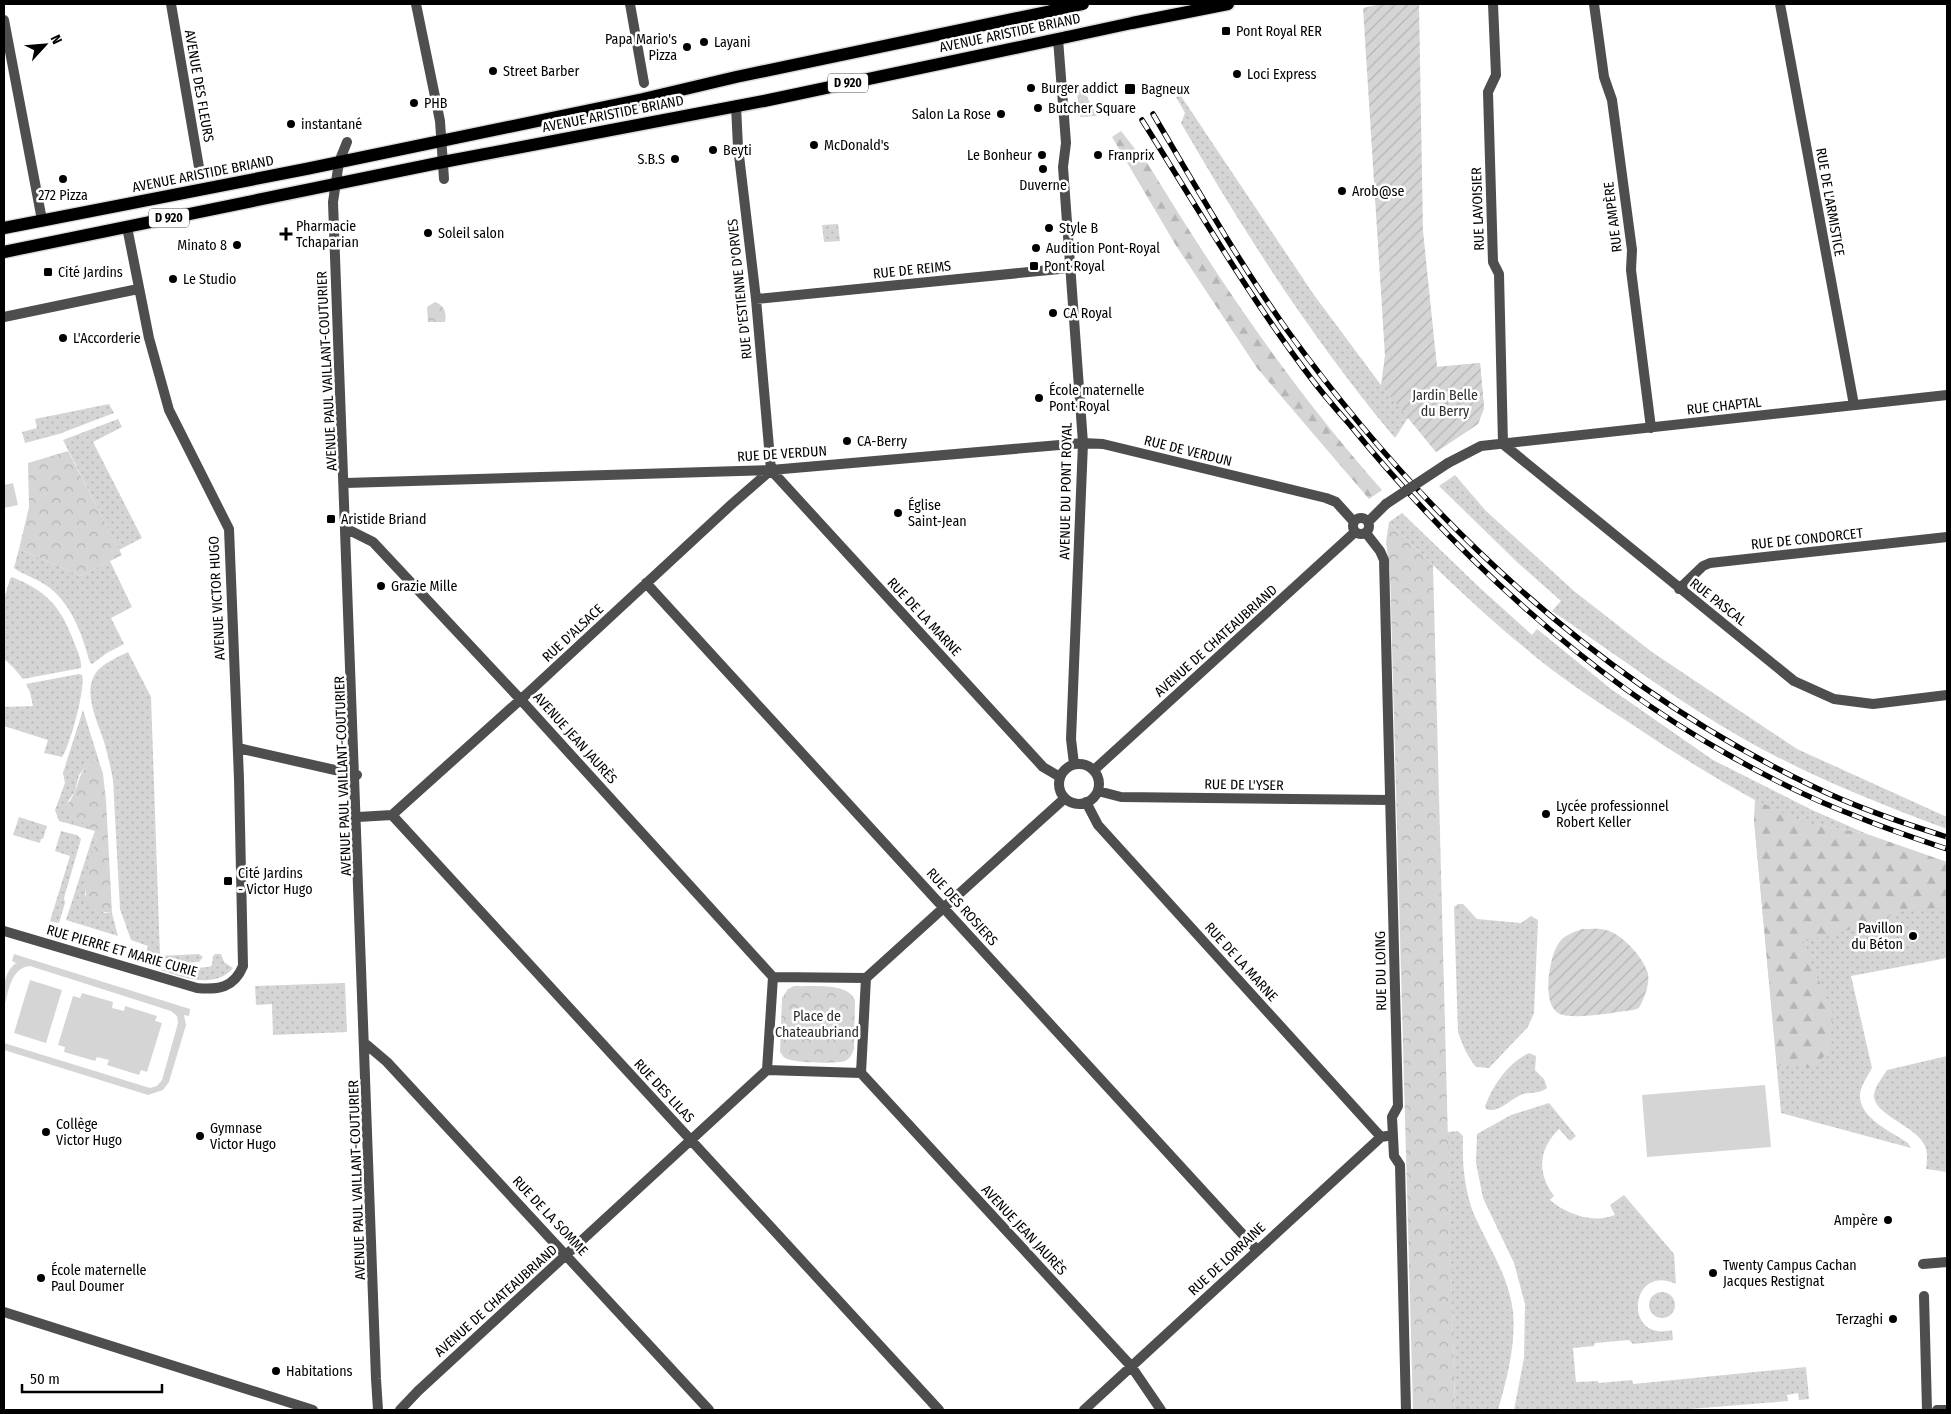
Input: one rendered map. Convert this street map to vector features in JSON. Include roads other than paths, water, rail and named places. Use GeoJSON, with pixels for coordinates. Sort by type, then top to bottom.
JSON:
{"type":"FeatureCollection","features":[{"type":"Feature","properties":{"kind":"main road","name":"AVENUE ARISTIDE BRIAND"},"geometry":{"type":"LineString","coordinates":[[4,228],[339,162],[643,99],[736,77],[1083,4]]}},
{"type":"Feature","properties":{"kind":"main road","name":"AVENUE ARISTIDE BRIAND"},"geometry":{"type":"LineString","coordinates":[[4,252],[443,162],[736,106],[1228,4]]}},
{"type":"Feature","properties":{"kind":"street","name":"AVENUE DES FLEURS"},"geometry":{"type":"LineString","coordinates":[[171,4],[200,173]]}},
{"type":"Feature","properties":{"kind":"street"},"geometry":{"type":"LineString","coordinates":[[416,4],[440,121],[444,179]]}},
{"type":"Feature","properties":{"kind":"street"},"geometry":{"type":"LineString","coordinates":[[630,4],[644,83]]}},
{"type":"Feature","properties":{"kind":"street","name":"RUE LAVOISIER"},"geometry":{"type":"LineString","coordinates":[[1493,4],[1496,75],[1488,92],[1493,262],[1499,274],[1503,444]]}},
{"type":"Feature","properties":{"kind":"street","name":"RUE AMPÈRE"},"geometry":{"type":"LineString","coordinates":[[1594,4],[1604,77],[1612,100],[1632,250],[1631,270],[1651,428]]}},
{"type":"Feature","properties":{"kind":"street","name":"RUE DE L'ARMISTICE"},"geometry":{"type":"LineString","coordinates":[[1780,4],[1854,405]]}},
{"type":"Feature","properties":{"kind":"street"},"geometry":{"type":"LineString","coordinates":[[4,20],[42,220]]}},
{"type":"Feature","properties":{"kind":"street","name":"AVENUE DU PONT ROYAL"},"geometry":{"type":"LineString","coordinates":[[1063,38],[1066,143],[1063,167],[1083,443],[1071,739],[1074,764]]}},
{"type":"Feature","properties":{"kind":"street","name":"RUE D'ESTIENNE D'ORVES"},"geometry":{"type":"LineString","coordinates":[[736,106],[738,147],[756,299],[771,470]]}},
{"type":"Feature","properties":{"kind":"street","name":"AVENUE PAUL VAILLANT-COUTURIER"},"geometry":{"type":"LineString","coordinates":[[347,142],[339,162],[333,202],[357,775],[378,1410]]}},
{"type":"Feature","properties":{"kind":"street","name":"AVENUE VICTOR HUGO"},"geometry":{"type":"LineString","coordinates":[[127,227],[138,290],[169,410],[229,529],[244,956],[243,966],[239,975],[232,983]]}},
{"type":"Feature","properties":{"kind":"street","name":"RUE DE REIMS"},"geometry":{"type":"LineString","coordinates":[[756,299],[1070,268]]}},
{"type":"Feature","properties":{"kind":"street"},"geometry":{"type":"LineString","coordinates":[[4,317],[138,290]]}},
{"type":"Feature","properties":{"kind":"street","name":"RUE CHAPTAL"},"geometry":{"type":"LineString","coordinates":[[1503,444],[1947,395]]}},
{"type":"Feature","properties":{"kind":"street","name":"RUE DE VERDUN"},"geometry":{"type":"LineString","coordinates":[[346,483],[771,470],[1083,443],[1103,444],[1326,498],[1336,502],[1358,529]]}},
{"type":"Feature","properties":{"kind":"street"},"geometry":{"type":"LineString","coordinates":[[1358,529],[1361,518],[1368,522],[1386,504],[1448,463],[1481,446],[1503,444]]}},
{"type":"Feature","properties":{"kind":"street","name":"RUE PASCAL"},"geometry":{"type":"LineString","coordinates":[[1503,444],[1794,681],[1834,699],[1873,704],[1947,695]]}},
{"type":"Feature","properties":{"kind":"street","name":"RUE D'ALSACE"},"geometry":{"type":"LineString","coordinates":[[392,815],[521,700],[771,470]]}},
{"type":"Feature","properties":{"kind":"street","name":"RUE DE LA MARNE"},"geometry":{"type":"LineString","coordinates":[[771,470],[1043,766],[1060,777]]}},
{"type":"Feature","properties":{"kind":"street","name":"AVENUE JEAN JAURÈS"},"geometry":{"type":"LineString","coordinates":[[347,529],[374,542],[521,700],[773,977]]}},
{"type":"Feature","properties":{"kind":"street","name":"AVENUE DE CHATEAUBRIAND"},"geometry":{"type":"LineString","coordinates":[[1094,770],[1358,529]]}},
{"type":"Feature","properties":{"kind":"street","name":"RUE DU LOING"},"geometry":{"type":"LineString","coordinates":[[1358,529],[1380,551],[1384,560],[1398,1106],[1392,1117],[1394,1156],[1400,1165],[1406,1410]]}},
{"type":"Feature","properties":{"kind":"street","name":"RUE DE CONDORCET"},"geometry":{"type":"LineString","coordinates":[[1679,589],[1702,566],[1710,563],[1947,537]]}},
{"type":"Feature","properties":{"kind":"street","name":"RUE DES ROSIERS"},"geometry":{"type":"LineString","coordinates":[[646,583],[1257,1250]]}},
{"type":"Feature","properties":{"kind":"street"},"geometry":{"type":"LineString","coordinates":[[238,748],[357,775]]}},
{"type":"Feature","properties":{"kind":"street"},"geometry":{"type":"LineString","coordinates":[[1074,764],[1083,764],[1094,770],[1099,780],[1098,791],[1091,800],[1075,803],[1065,798],[1060,788],[1060,777],[1065,769],[1074,764]]}},
{"type":"Feature","properties":{"kind":"street","name":"RUE DE L'YSER"},"geometry":{"type":"LineString","coordinates":[[1098,791],[1122,797],[1390,800]]}},
{"type":"Feature","properties":{"kind":"street"},"geometry":{"type":"LineString","coordinates":[[866,978],[861,1073],[767,1070],[773,977],[866,978],[1065,798]]}},
{"type":"Feature","properties":{"kind":"street","name":"RUE DE LA MARNE"},"geometry":{"type":"LineString","coordinates":[[1086,802],[1098,825],[1381,1137]]}},
{"type":"Feature","properties":{"kind":"street"},"geometry":{"type":"LineString","coordinates":[[358,817],[392,815]]}},
{"type":"Feature","properties":{"kind":"street","name":"RUE DES LILAS"},"geometry":{"type":"LineString","coordinates":[[392,815],[939,1410]]}},
{"type":"Feature","properties":{"kind":"street","name":"RUE PIERRE ET MARIE CURIE"},"geometry":{"type":"LineString","coordinates":[[4,930],[197,988],[215,989],[232,983]]}},
{"type":"Feature","properties":{"kind":"street","name":"RUE DE LA SOMME"},"geometry":{"type":"LineString","coordinates":[[367,1045],[387,1062],[709,1410]]}},
{"type":"Feature","properties":{"kind":"street","name":"AVENUE DE CHATEAUBRIAND"},"geometry":{"type":"LineString","coordinates":[[400,1410],[418,1391],[767,1070]]}},
{"type":"Feature","properties":{"kind":"street","name":"AVENUE JEAN JAURÈS"},"geometry":{"type":"LineString","coordinates":[[861,1073],[1131,1366],[1160,1410]]}},
{"type":"Feature","properties":{"kind":"street"},"geometry":{"type":"LineString","coordinates":[[1381,1137],[1393,1136]]}},
{"type":"Feature","properties":{"kind":"street","name":"RUE DE LORRAINE"},"geometry":{"type":"LineString","coordinates":[[1084,1410],[1381,1137]]}},
{"type":"Feature","properties":{"kind":"street"},"geometry":{"type":"LineString","coordinates":[[1923,1264],[1947,1262]]}},
{"type":"Feature","properties":{"kind":"street"},"geometry":{"type":"LineString","coordinates":[[1924,1296],[1927,1410]]}},
{"type":"Feature","properties":{"kind":"street"},"geometry":{"type":"LineString","coordinates":[[4,1312],[313,1410]]}},
{"type":"Feature","properties":{"kind":"street"},"geometry":{"type":"LineString","coordinates":[[1938,1410],[1947,1410]]}},
{"type":"Feature","properties":{"kind":"railway"},"geometry":{"type":"LineString","coordinates":[[1153,114],[1251,277],[1287,330],[1340,399],[1396,466],[1456,529],[1520,589],[1587,645],[1657,696],[1731,743],[1808,784],[1842,799],[1947,837]]}},
{"type":"Feature","properties":{"kind":"railway"},"geometry":{"type":"LineString","coordinates":[[1142,120],[1241,278],[1282,339],[1315,383],[1390,472],[1432,518],[1524,607],[1622,687],[1674,722],[1727,754],[1775,780],[1824,803],[1880,826],[1947,849]]}},
{"type":"Feature","properties":{"kind":"place","name":"Pont Royal RER"},"geometry":{"type":"Point","coordinates":[1226,31]}},
{"type":"Feature","properties":{"kind":"place","name":"Layani"},"geometry":{"type":"Point","coordinates":[704,42]}},
{"type":"Feature","properties":{"kind":"place","name":"Papa Mario's Pizza"},"geometry":{"type":"Point","coordinates":[687,47]}},
{"type":"Feature","properties":{"kind":"place","name":"Street Barber"},"geometry":{"type":"Point","coordinates":[493,71]}},
{"type":"Feature","properties":{"kind":"place","name":"Loci Express"},"geometry":{"type":"Point","coordinates":[1237,74]}},
{"type":"Feature","properties":{"kind":"place","name":"Burger addict"},"geometry":{"type":"Point","coordinates":[1031,88]}},
{"type":"Feature","properties":{"kind":"place","name":"Bagneux"},"geometry":{"type":"Point","coordinates":[1130,89]}},
{"type":"Feature","properties":{"kind":"place","name":"PHB"},"geometry":{"type":"Point","coordinates":[414,103]}},
{"type":"Feature","properties":{"kind":"place","name":"Butcher Square"},"geometry":{"type":"Point","coordinates":[1038,108]}},
{"type":"Feature","properties":{"kind":"place","name":"Salon La Rose"},"geometry":{"type":"Point","coordinates":[1001,114]}},
{"type":"Feature","properties":{"kind":"place","name":"instantané"},"geometry":{"type":"Point","coordinates":[291,124]}},
{"type":"Feature","properties":{"kind":"place","name":"McDonald's"},"geometry":{"type":"Point","coordinates":[814,145]}},
{"type":"Feature","properties":{"kind":"place","name":"Beyti"},"geometry":{"type":"Point","coordinates":[713,150]}},
{"type":"Feature","properties":{"kind":"place","name":"Le Bonheur"},"geometry":{"type":"Point","coordinates":[1042,155]}},
{"type":"Feature","properties":{"kind":"place","name":"Franprix"},"geometry":{"type":"Point","coordinates":[1098,155]}},
{"type":"Feature","properties":{"kind":"place","name":"S.B.S"},"geometry":{"type":"Point","coordinates":[675,159]}},
{"type":"Feature","properties":{"kind":"place","name":"Duverne"},"geometry":{"type":"Point","coordinates":[1043,169]}},
{"type":"Feature","properties":{"kind":"place","name":"272 Pizza"},"geometry":{"type":"Point","coordinates":[63,179]}},
{"type":"Feature","properties":{"kind":"place","name":"Arob@se"},"geometry":{"type":"Point","coordinates":[1342,191]}},
{"type":"Feature","properties":{"kind":"place","name":"Style B"},"geometry":{"type":"Point","coordinates":[1049,228]}},
{"type":"Feature","properties":{"kind":"place","name":"Soleil salon"},"geometry":{"type":"Point","coordinates":[428,233]}},
{"type":"Feature","properties":{"kind":"place","name":"Pharmacie Tchaparian"},"geometry":{"type":"Point","coordinates":[286,234]}},
{"type":"Feature","properties":{"kind":"place","name":"Minato 8"},"geometry":{"type":"Point","coordinates":[237,245]}},
{"type":"Feature","properties":{"kind":"place","name":"Audition Pont-Royal"},"geometry":{"type":"Point","coordinates":[1036,248]}},
{"type":"Feature","properties":{"kind":"place","name":"Pont Royal"},"geometry":{"type":"Point","coordinates":[1034,266]}},
{"type":"Feature","properties":{"kind":"place","name":"Cité Jardins"},"geometry":{"type":"Point","coordinates":[48,272]}},
{"type":"Feature","properties":{"kind":"place","name":"Le Studio"},"geometry":{"type":"Point","coordinates":[173,279]}},
{"type":"Feature","properties":{"kind":"place","name":"CA Royal"},"geometry":{"type":"Point","coordinates":[1053,313]}},
{"type":"Feature","properties":{"kind":"place","name":"L'Accorderie"},"geometry":{"type":"Point","coordinates":[63,338]}},
{"type":"Feature","properties":{"kind":"place","name":"École maternelle Pont Royal"},"geometry":{"type":"Point","coordinates":[1039,398]}},
{"type":"Feature","properties":{"kind":"place","name":"CA-Berry"},"geometry":{"type":"Point","coordinates":[847,441]}},
{"type":"Feature","properties":{"kind":"place","name":"Église Saint-Jean"},"geometry":{"type":"Point","coordinates":[898,513]}},
{"type":"Feature","properties":{"kind":"place","name":"Aristide Briand"},"geometry":{"type":"Point","coordinates":[331,519]}},
{"type":"Feature","properties":{"kind":"place","name":"Grazie Mille"},"geometry":{"type":"Point","coordinates":[381,586]}},
{"type":"Feature","properties":{"kind":"place","name":"Lycée professionnel Robert Keller"},"geometry":{"type":"Point","coordinates":[1546,814]}},
{"type":"Feature","properties":{"kind":"place","name":"Cité Jardins - Victor Hugo"},"geometry":{"type":"Point","coordinates":[228,881]}},
{"type":"Feature","properties":{"kind":"place","name":"Pavillon du Béton"},"geometry":{"type":"Point","coordinates":[1913,936]}},
{"type":"Feature","properties":{"kind":"place","name":"Collège Victor Hugo"},"geometry":{"type":"Point","coordinates":[46,1132]}},
{"type":"Feature","properties":{"kind":"place","name":"Gymnase Victor Hugo"},"geometry":{"type":"Point","coordinates":[200,1136]}},
{"type":"Feature","properties":{"kind":"place","name":"Ampère"},"geometry":{"type":"Point","coordinates":[1888,1220]}},
{"type":"Feature","properties":{"kind":"place","name":"Twenty Campus Cachan Jacques Restignat"},"geometry":{"type":"Point","coordinates":[1713,1273]}},
{"type":"Feature","properties":{"kind":"place","name":"École maternelle Paul Doumer"},"geometry":{"type":"Point","coordinates":[41,1278]}},
{"type":"Feature","properties":{"kind":"place","name":"Terzaghi"},"geometry":{"type":"Point","coordinates":[1893,1319]}},
{"type":"Feature","properties":{"kind":"place","name":"Habitations"},"geometry":{"type":"Point","coordinates":[276,1371]}},
{"type":"Feature","properties":{"kind":"park label","name":"Jardin Belle du Berry"},"geometry":{"type":"Point","coordinates":[1445,404]}},
{"type":"Feature","properties":{"kind":"park label","name":"Place de Chateaubriand"},"geometry":{"type":"Point","coordinates":[817,1024]}}]}
